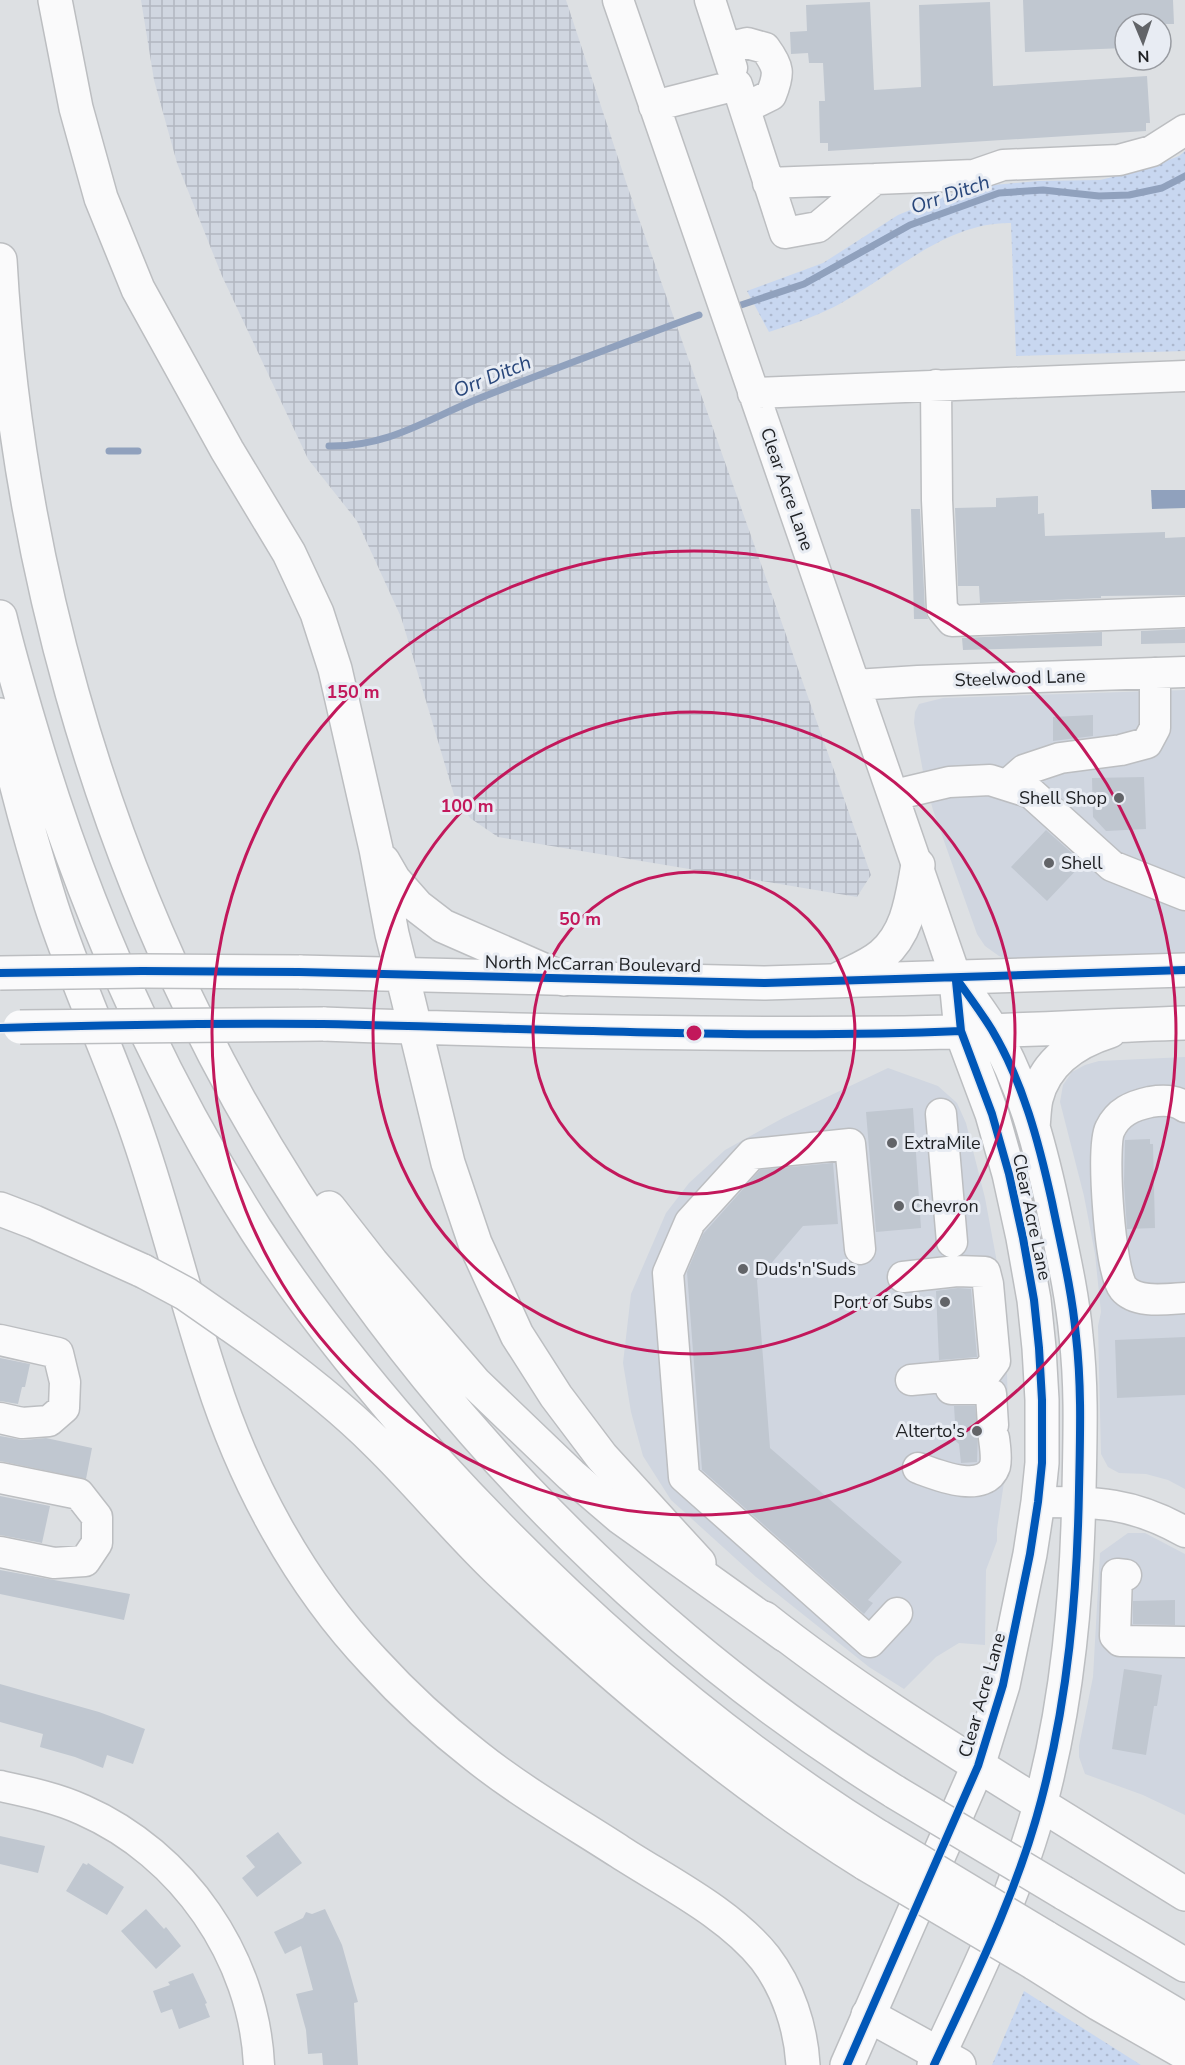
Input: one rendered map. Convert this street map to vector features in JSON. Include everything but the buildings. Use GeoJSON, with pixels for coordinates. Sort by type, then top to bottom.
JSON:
{"type":"FeatureCollection","features":[{"type":"Feature","properties":{"kind":"main road"},"geometry":{"type":"LineString","coordinates":[[55,0],[76,108],[100,198],[138,290],[227,450],[289,553],[317,613],[335,669],[376,849],[392,934],[448,1163],[475,1243],[517,1335],[556,1396],[602,1457],[690,1555],[785,1635]]}},
{"type":"Feature","properties":{"kind":"main road"},"geometry":{"type":"LineString","coordinates":[[0,260],[7,347],[35,539],[63,657],[110,810],[152,919],[181,984],[239,1100],[314,1222],[415,1361],[465,1422],[554,1518],[672,1629],[775,1710],[850,1764],[1185,1965]]}},
{"type":"Feature","properties":{"kind":"main road"},"geometry":{"type":"LineString","coordinates":[[0,617],[44,773],[64,833],[128,993],[192,1123],[256,1231],[289,1279],[333,1339],[408,1429],[475,1503],[555,1585],[638,1660],[736,1738],[836,1810],[873,1851]]}},
{"type":"Feature","properties":{"kind":"main road"},"geometry":{"type":"LineString","coordinates":[[0,715],[15,782],[52,908],[151,1172],[212,1379],[230,1429],[254,1484],[301,1569],[371,1659],[412,1701],[477,1757],[528,1793],[696,1900],[737,1930],[765,1959],[785,1991],[798,2030],[803,2065]]}},
{"type":"Feature","properties":{"kind":"main road"},"geometry":{"type":"LineString","coordinates":[[376,849],[394,880],[417,906],[443,926],[564,979]]}},
{"type":"Feature","properties":{"kind":"main road"},"geometry":{"type":"LineString","coordinates":[[832,982],[884,954],[897,938],[907,918],[918,865]]}},
{"type":"Feature","properties":{"kind":"main road","name":"North McCarran Boulevard"},"geometry":{"type":"LineString","coordinates":[[0,973],[142,970],[299,972],[765,983],[1185,970]]}},
{"type":"Feature","properties":{"kind":"main road","name":"Clear Acre Lane"},"geometry":{"type":"LineString","coordinates":[[847,2065],[978,1766],[1003,1685],[1028,1565],[1038,1502],[1042,1462],[1042,1400],[1040,1348],[1030,1280],[1009,1174],[992,1114],[976,1030],[956,978]]}},
{"type":"Feature","properties":{"kind":"main road"},"geometry":{"type":"LineString","coordinates":[[181,984],[288,1156],[372,1263],[475,1383],[571,1475],[620,1517],[838,1675],[907,1722],[1185,1894]]}},
{"type":"Feature","properties":{"kind":"main road"},"geometry":{"type":"LineString","coordinates":[[10,1028],[323,1024],[416,1028],[751,1034],[1185,1023]]}},
{"type":"Feature","properties":{"kind":"main road"},"geometry":{"type":"LineString","coordinates":[[1033,1129],[1036,1098],[1052,1064],[1073,1047],[1097,1035],[1127,1025]]}},
{"type":"Feature","properties":{"kind":"main road","name":"Clear Acre Lane"},"geometry":{"type":"LineString","coordinates":[[944,2061],[1009,1899],[1040,1804],[1055,1746],[1065,1693],[1076,1569],[1079,1502],[1080,1377],[1076,1334],[1046,1174],[1033,1129],[1012,1073],[976,1030]]}},
{"type":"Feature","properties":{"kind":"main road"},"geometry":{"type":"LineString","coordinates":[[0,1209],[143,1271],[186,1294],[263,1347],[320,1391],[376,1442],[497,1569],[644,1702],[746,1782],[873,1851],[1039,1950],[1185,2020]]}},
{"type":"Feature","properties":{"kind":"main road"},"geometry":{"type":"LineString","coordinates":[[1039,1950],[1099,2004],[1185,2053]]}},
{"type":"Feature","properties":{"kind":"main road"},"geometry":{"type":"LineString","coordinates":[[868,2015],[944,2061]]}},
{"type":"Feature","properties":{"kind":"street","name":"Clear Acre Lane"},"geometry":{"type":"LineString","coordinates":[[618,0],[956,978]]}},
{"type":"Feature","properties":{"kind":"street"},"geometry":{"type":"LineString","coordinates":[[710,0],[784,233],[818,226],[875,179]]}},
{"type":"Feature","properties":{"kind":"street"},"geometry":{"type":"LineString","coordinates":[[654,106],[741,96],[771,95],[778,79],[776,63],[765,48],[747,44],[726,48]]}},
{"type":"Feature","properties":{"kind":"street"},"geometry":{"type":"LineString","coordinates":[[768,183],[974,175],[1003,165],[1119,160],[1152,151],[1185,130]]}},
{"type":"Feature","properties":{"kind":"street"},"geometry":{"type":"LineString","coordinates":[[753,393],[1185,376]]}},
{"type":"Feature","properties":{"kind":"street"},"geometry":{"type":"LineString","coordinates":[[936,386],[937,500],[942,609],[952,621],[1185,612]]}},
{"type":"Feature","properties":{"kind":"street","name":"Steelwood Lane"},"geometry":{"type":"LineString","coordinates":[[855,686],[918,681],[1185,672]]}},
{"type":"Feature","properties":{"kind":"street"},"geometry":{"type":"LineString","coordinates":[[1007,785],[1024,770],[1060,758],[1121,750],[1147,743],[1155,728],[1155,673]]}},
{"type":"Feature","properties":{"kind":"street"},"geometry":{"type":"LineString","coordinates":[[894,795],[949,782],[990,780],[1031,793],[1112,866],[1185,895]]}},
{"type":"Feature","properties":{"kind":"street"},"geometry":{"type":"LineString","coordinates":[[1185,1107],[1179,1102],[1157,1101],[1139,1104],[1122,1112],[1109,1129],[1106,1149],[1114,1258],[1118,1280],[1128,1293],[1138,1296],[1154,1299],[1185,1298]]}},
{"type":"Feature","properties":{"kind":"street"},"geometry":{"type":"LineString","coordinates":[[941,1114],[952,1242]]}},
{"type":"Feature","properties":{"kind":"street"},"geometry":{"type":"LineString","coordinates":[[860,1249],[850,1144],[752,1154],[690,1222],[668,1273],[684,1477],[870,1642],[897,1613]]}},
{"type":"Feature","properties":{"kind":"street"},"geometry":{"type":"LineString","coordinates":[[903,1277],[957,1271],[985,1272],[995,1361],[986,1373],[912,1387],[981,1389],[991,1394],[996,1464],[991,1474],[978,1480],[956,1481],[918,1468]]}},
{"type":"Feature","properties":{"kind":"street"},"geometry":{"type":"LineString","coordinates":[[0,1340],[58,1353],[65,1382],[64,1408],[49,1421],[22,1423],[0,1418]]}},
{"type":"Feature","properties":{"kind":"street"},"geometry":{"type":"LineString","coordinates":[[0,1478],[79,1494],[97,1516],[97,1543],[86,1561],[54,1563],[0,1552]]}},
{"type":"Feature","properties":{"kind":"street"},"geometry":{"type":"LineString","coordinates":[[1038,1502],[1079,1502],[1126,1507],[1156,1517],[1185,1532]]}},
{"type":"Feature","properties":{"kind":"street"},"geometry":{"type":"LineString","coordinates":[[1126,1575],[1117,1574],[1115,1636],[1120,1641],[1185,1642]]}},
{"type":"Feature","properties":{"kind":"street"},"geometry":{"type":"LineString","coordinates":[[0,1786],[39,1794],[84,1810],[119,1829],[149,1851],[179,1879],[210,1919],[227,1946],[243,1982],[252,2013],[259,2065]]}},
{"type":"Feature","properties":{"kind":"shaded area"},"geometry":{"type":"Polygon","coordinates":[[[141,0],[566,0],[628,188],[871,875],[857,897],[498,837],[470,818],[454,795],[401,617],[357,521],[308,459],[222,276],[177,163],[154,80],[141,0]]]}},
{"type":"Feature","properties":{"kind":"shaded area"},"geometry":{"type":"Polygon","coordinates":[[[1185,151],[1185,351],[1016,356],[1011,223],[986,225],[940,241],[834,307],[769,332],[747,291],[823,263],[898,215],[942,197],[983,186],[1038,181],[1100,180],[1146,169],[1179,156],[1185,151]]]}},
{"type":"Feature","properties":{"kind":"shaded area"},"geometry":{"type":"Polygon","coordinates":[[[1151,490],[1185,490],[1185,508],[1152,509],[1151,490]]]}},
{"type":"Feature","properties":{"kind":"shaded area"},"geometry":{"type":"Polygon","coordinates":[[[1185,690],[1185,954],[1010,960],[999,956],[985,946],[977,934],[933,810],[924,777],[914,723],[915,712],[919,704],[943,698],[1185,690]]]}},
{"type":"Feature","properties":{"kind":"shaded area"},"geometry":{"type":"Polygon","coordinates":[[[1185,1057],[1185,1489],[1168,1480],[1146,1474],[1119,1473],[1108,1467],[1101,1454],[1098,1326],[1101,1312],[1095,1254],[1084,1196],[1060,1102],[1063,1085],[1072,1072],[1085,1065],[1099,1061],[1185,1057]]]}},
{"type":"Feature","properties":{"kind":"shaded area"},"geometry":{"type":"Polygon","coordinates":[[[888,1068],[938,1086],[957,1103],[966,1123],[985,1198],[1006,1322],[1009,1449],[997,1541],[986,1570],[985,1645],[959,1643],[936,1657],[904,1689],[869,1667],[756,1577],[671,1500],[643,1456],[631,1412],[623,1363],[631,1294],[666,1213],[689,1183],[725,1150],[783,1118],[888,1068]]]}},
{"type":"Feature","properties":{"kind":"shaded area"},"geometry":{"type":"Polygon","coordinates":[[[1128,1533],[1145,1533],[1185,1554],[1185,1815],[1143,1795],[1085,1774],[1079,1757],[1079,1746],[1093,1677],[1100,1553],[1128,1533]]]}},
{"type":"Feature","properties":{"kind":"shaded area"},"geometry":{"type":"Polygon","coordinates":[[[1024,1991],[1141,2065],[992,2065],[1024,1991]]]}},
{"type":"Feature","properties":{"kind":"waterway","name":"Orr Ditch"},"geometry":{"type":"LineString","coordinates":[[741,305],[804,284],[910,225],[999,193],[1043,190],[1099,196],[1129,195],[1162,188],[1185,176]]}},
{"type":"Feature","properties":{"kind":"waterway","name":"Orr Ditch"},"geometry":{"type":"LineString","coordinates":[[329,446],[351,445],[389,437],[507,387],[699,315]]}},
{"type":"Feature","properties":{"kind":"waterway","name":"Orr Ditch"},"geometry":{"type":"LineString","coordinates":[[109,451],[138,451]]}},
{"type":"Feature","properties":{"kind":"cycle path"},"geometry":{"type":"LineString","coordinates":[[0,973],[299,972],[765,983],[1185,970]]}},
{"type":"Feature","properties":{"kind":"cycle path"},"geometry":{"type":"LineString","coordinates":[[934,2065],[1007,1902],[1041,1801],[1058,1724],[1069,1647],[1076,1569],[1080,1452],[1079,1375],[1074,1319],[1042,1158],[1029,1113],[1003,1050],[988,1023],[956,978]]}},
{"type":"Feature","properties":{"kind":"cycle path"},"geometry":{"type":"LineString","coordinates":[[847,2065],[978,1766],[1003,1685],[1030,1554],[1042,1463],[1039,1348],[1034,1300],[1023,1238],[1009,1174],[992,1114],[961,1031],[956,981]]}},
{"type":"Feature","properties":{"kind":"cycle path"},"geometry":{"type":"LineString","coordinates":[[0,1028],[323,1024],[722,1034],[961,1031]]}},
{"type":"Feature","properties":{"kind":"place","name":"Shell Shop"},"geometry":{"type":"Point","coordinates":[1119,798]}},
{"type":"Feature","properties":{"kind":"place","name":"Shell"},"geometry":{"type":"Point","coordinates":[1049,863]}},
{"type":"Feature","properties":{"kind":"place","name":"ExtraMile"},"geometry":{"type":"Point","coordinates":[892,1143]}},
{"type":"Feature","properties":{"kind":"place","name":"Chevron"},"geometry":{"type":"Point","coordinates":[899,1206]}},
{"type":"Feature","properties":{"kind":"place","name":"Duds'n'Suds"},"geometry":{"type":"Point","coordinates":[743,1269]}},
{"type":"Feature","properties":{"kind":"place","name":"Port of Subs"},"geometry":{"type":"Point","coordinates":[945,1302]}},
{"type":"Feature","properties":{"kind":"place","name":"Alterto's"},"geometry":{"type":"Point","coordinates":[977,1431]}}]}
